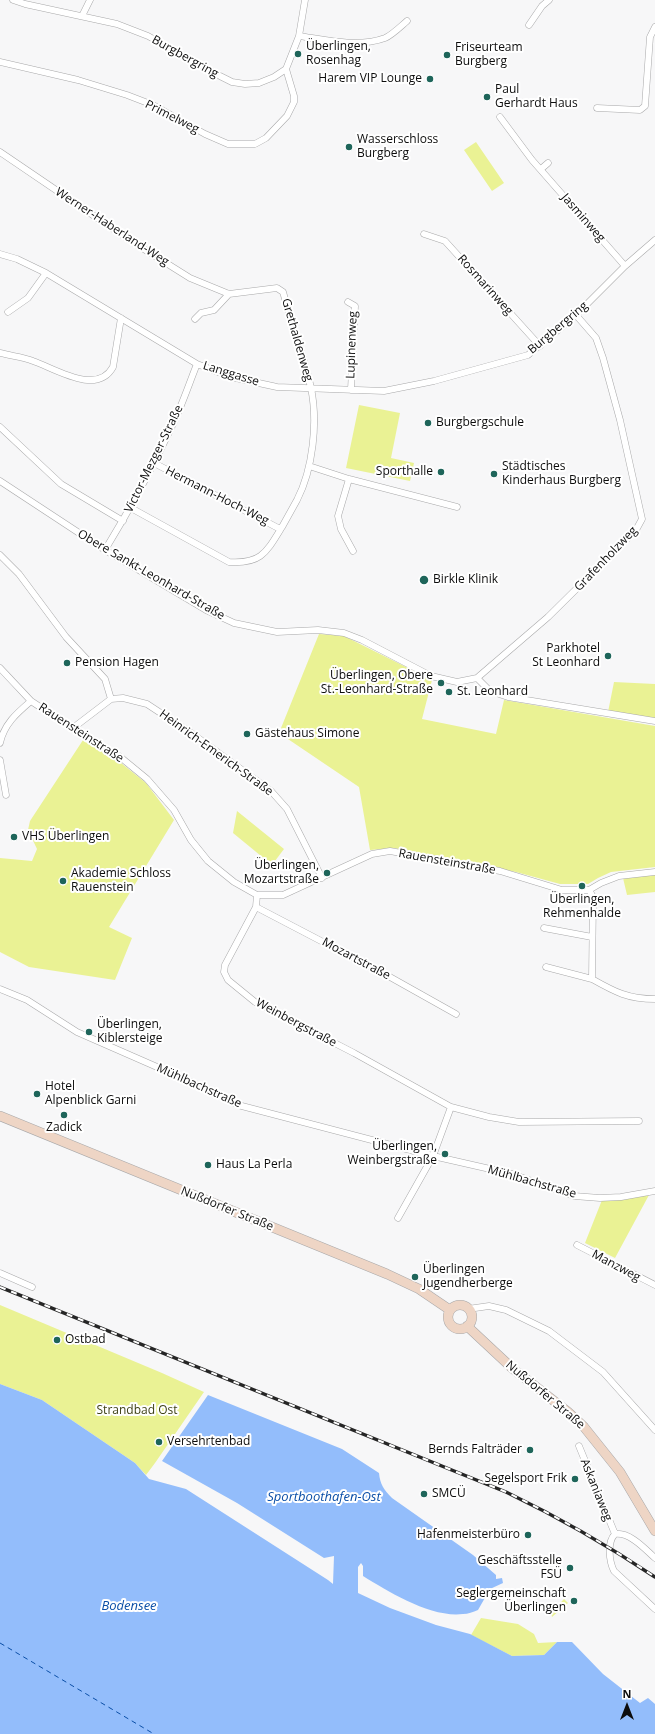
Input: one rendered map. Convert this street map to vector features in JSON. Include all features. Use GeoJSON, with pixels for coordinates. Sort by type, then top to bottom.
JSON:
{"type":"FeatureCollection","features":[{"type":"Feature","properties":{"kind":"street","name":"Burgbergring"},"geometry":{"type":"LineString","coordinates":[[13,0],[117,24],[148,36],[232,82],[246,84],[259,83],[274,77],[286,69]]}},
{"type":"Feature","properties":{"kind":"street"},"geometry":{"type":"LineString","coordinates":[[82,16],[90,0]]}},
{"type":"Feature","properties":{"kind":"street"},"geometry":{"type":"LineString","coordinates":[[286,69],[299,36],[305,0]]}},
{"type":"Feature","properties":{"kind":"street"},"geometry":{"type":"LineString","coordinates":[[529,25],[542,6],[549,0]]}},
{"type":"Feature","properties":{"kind":"street"},"geometry":{"type":"LineString","coordinates":[[299,36],[339,41],[366,42],[386,38],[407,22]]}},
{"type":"Feature","properties":{"kind":"street"},"geometry":{"type":"LineString","coordinates":[[597,108],[640,110],[645,106],[650,37],[655,27]]}},
{"type":"Feature","properties":{"kind":"street","name":"Primelweg"},"geometry":{"type":"LineString","coordinates":[[0,62],[78,80],[153,105],[206,134],[228,144],[255,144],[271,134],[287,116],[294,102],[294,96],[286,69]]}},
{"type":"Feature","properties":{"kind":"street","name":"Jasminweg"},"geometry":{"type":"LineString","coordinates":[[500,117],[541,169],[625,266]]}},
{"type":"Feature","properties":{"kind":"street","name":"Werner-Haberland-Weg"},"geometry":{"type":"LineString","coordinates":[[0,152],[142,248],[190,278],[229,294],[277,288],[283,292]]}},
{"type":"Feature","properties":{"kind":"street"},"geometry":{"type":"LineString","coordinates":[[541,169],[548,163]]}},
{"type":"Feature","properties":{"kind":"street","name":"Rosmarinweg"},"geometry":{"type":"LineString","coordinates":[[424,234],[445,241],[450,245],[540,346]]}},
{"type":"Feature","properties":{"kind":"street","name":"Burgbergring"},"geometry":{"type":"LineString","coordinates":[[393,390],[434,381],[528,354],[540,346],[576,315],[625,266],[654,242]]}},
{"type":"Feature","properties":{"kind":"street","name":"Langgasse"},"geometry":{"type":"LineString","coordinates":[[0,254],[17,259],[46,273],[197,364],[231,377],[277,387],[384,391],[393,390]]}},
{"type":"Feature","properties":{"kind":"street"},"geometry":{"type":"LineString","coordinates":[[8,312],[28,298],[46,273]]}},
{"type":"Feature","properties":{"kind":"street","name":"Grethaldenweg"},"geometry":{"type":"LineString","coordinates":[[131,508],[229,562],[245,563],[256,560],[267,549],[297,500],[309,466],[314,427],[311,389],[283,292]]}},
{"type":"Feature","properties":{"kind":"street"},"geometry":{"type":"LineString","coordinates":[[195,319],[201,313],[214,310],[229,294]]}},
{"type":"Feature","properties":{"kind":"street","name":"Lupinenweg"},"geometry":{"type":"LineString","coordinates":[[348,302],[355,306],[351,390]]}},
{"type":"Feature","properties":{"kind":"street","name":"Grafenholzweg"},"geometry":{"type":"LineString","coordinates":[[477,678],[548,617],[636,530],[642,520],[620,420],[603,358],[596,338],[576,315]]}},
{"type":"Feature","properties":{"kind":"street"},"geometry":{"type":"LineString","coordinates":[[0,353],[31,360],[84,381],[99,380],[110,373],[113,367],[121,318]]}},
{"type":"Feature","properties":{"kind":"street","name":"Victor-Mezger-Straße"},"geometry":{"type":"LineString","coordinates":[[105,550],[131,508],[154,464],[174,423],[197,364]]}},
{"type":"Feature","properties":{"kind":"street"},"geometry":{"type":"LineString","coordinates":[[0,427],[29,456],[61,484],[123,521]]}},
{"type":"Feature","properties":{"kind":"street","name":"Hermann-Hoch-Weg"},"geometry":{"type":"LineString","coordinates":[[154,464],[280,529]]}},
{"type":"Feature","properties":{"kind":"street"},"geometry":{"type":"LineString","coordinates":[[309,466],[349,479],[457,507]]}},
{"type":"Feature","properties":{"kind":"street"},"geometry":{"type":"LineString","coordinates":[[349,479],[338,516],[341,529],[353,552]]}},
{"type":"Feature","properties":{"kind":"street","name":"Obere Sankt-Leonhard-Straße"},"geometry":{"type":"LineString","coordinates":[[0,481],[105,550],[206,610],[234,623],[277,632],[318,630],[344,633],[362,640],[431,676],[457,682],[477,678]]}},
{"type":"Feature","properties":{"kind":"street"},"geometry":{"type":"LineString","coordinates":[[0,555],[19,574],[66,638],[105,678],[111,698],[73,728]]}},
{"type":"Feature","properties":{"kind":"street","name":"Rauensteinstraße"},"geometry":{"type":"LineString","coordinates":[[0,668],[31,701],[119,756],[147,779],[174,810],[191,840],[208,861],[234,882],[257,895],[283,895],[372,854],[390,851],[500,871],[562,890],[589,890],[600,883],[619,876],[655,872]]}},
{"type":"Feature","properties":{"kind":"street"},"geometry":{"type":"LineString","coordinates":[[477,678],[490,691],[508,697],[655,721]]}},
{"type":"Feature","properties":{"kind":"street","name":"Heinrich-Emerich-Straße"},"geometry":{"type":"LineString","coordinates":[[111,698],[124,698],[147,704],[194,735],[271,791],[288,808],[322,878]]}},
{"type":"Feature","properties":{"kind":"street","name":"Rauensteinstraße"},"geometry":{"type":"LineString","coordinates":[[0,743],[2,733],[14,715],[31,701]]}},
{"type":"Feature","properties":{"kind":"street"},"geometry":{"type":"LineString","coordinates":[[0,760],[6,795]]}},
{"type":"Feature","properties":{"kind":"street"},"geometry":{"type":"LineString","coordinates":[[589,890],[593,897],[592,979]]}},
{"type":"Feature","properties":{"kind":"street","name":"Weinbergstraße"},"geometry":{"type":"LineString","coordinates":[[257,895],[256,906],[225,965],[224,972],[228,980],[255,1002],[354,1053],[451,1107],[489,1117],[519,1122],[639,1121]]}},
{"type":"Feature","properties":{"kind":"street","name":"Mozartstraße"},"geometry":{"type":"LineString","coordinates":[[256,906],[456,1014]]}},
{"type":"Feature","properties":{"kind":"street"},"geometry":{"type":"LineString","coordinates":[[544,928],[592,938]]}},
{"type":"Feature","properties":{"kind":"street"},"geometry":{"type":"LineString","coordinates":[[546,967],[592,979],[620,994],[641,999],[655,999]]}},
{"type":"Feature","properties":{"kind":"street","name":"Mühlbachstraße"},"geometry":{"type":"LineString","coordinates":[[0,989],[27,1000],[77,1032],[238,1105],[433,1156],[512,1174],[574,1196],[600,1198],[621,1197],[655,1191]]}},
{"type":"Feature","properties":{"kind":"street"},"geometry":{"type":"LineString","coordinates":[[398,1218],[433,1156],[451,1107]]}},
{"type":"Feature","properties":{"kind":"street","name":"Nußdorfer Straße"},"geometry":{"type":"LineString","coordinates":[[1,1118],[387,1274],[419,1289],[450,1310]]}},
{"type":"Feature","properties":{"kind":"street","name":"Manzweg"},"geometry":{"type":"LineString","coordinates":[[577,1245],[655,1285]]}},
{"type":"Feature","properties":{"kind":"street"},"geometry":{"type":"LineString","coordinates":[[0,1273],[32,1287]]}},
{"type":"Feature","properties":{"kind":"street"},"geometry":{"type":"LineString","coordinates":[[468,1309],[472,1318],[467,1326],[457,1328],[452,1326],[448,1316],[450,1310],[459,1305],[468,1309],[489,1306],[506,1310],[550,1331],[603,1372],[655,1430]]}},
{"type":"Feature","properties":{"kind":"street","name":"Nußdorfer Straße"},"geometry":{"type":"LineString","coordinates":[[467,1326],[512,1368],[568,1412],[584,1427],[620,1472],[654,1529]]}},
{"type":"Feature","properties":{"kind":"street","name":"Askaniaweg"},"geometry":{"type":"LineString","coordinates":[[579,1446],[615,1534]]}},
{"type":"Feature","properties":{"kind":"street","name":"Askaniaweg"},"geometry":{"type":"LineString","coordinates":[[615,1534],[620,1534],[632,1539],[655,1558]]}},
{"type":"Feature","properties":{"kind":"street","name":"Askaniaweg"},"geometry":{"type":"LineString","coordinates":[[615,1534],[612,1537],[610,1563],[614,1571],[655,1610]]}},
{"type":"Feature","properties":{"kind":"green space"},"geometry":{"type":"Polygon","coordinates":[[[476,142],[504,183],[492,191],[464,150],[476,142]]]}},
{"type":"Feature","properties":{"kind":"green space"},"geometry":{"type":"Polygon","coordinates":[[[359,405],[400,413],[391,458],[414,463],[410,481],[346,468],[359,405]]]}},
{"type":"Feature","properties":{"kind":"green space"},"geometry":{"type":"Polygon","coordinates":[[[319,634],[344,636],[432,680],[422,719],[496,734],[504,700],[655,726],[655,867],[611,872],[588,884],[560,884],[516,872],[394,848],[370,850],[359,787],[279,733],[319,634]]]}},
{"type":"Feature","properties":{"kind":"green space"},"geometry":{"type":"Polygon","coordinates":[[[614,682],[655,684],[655,719],[608,712],[614,682]]]}},
{"type":"Feature","properties":{"kind":"green space"},"geometry":{"type":"Polygon","coordinates":[[[83,740],[116,759],[146,783],[174,820],[109,927],[132,938],[115,980],[29,967],[0,952],[0,858],[32,861],[37,849],[28,830],[30,821],[83,740]]]}},
{"type":"Feature","properties":{"kind":"green space"},"geometry":{"type":"Polygon","coordinates":[[[237,811],[284,849],[272,865],[233,833],[237,811]]]}},
{"type":"Feature","properties":{"kind":"green space"},"geometry":{"type":"Polygon","coordinates":[[[655,874],[655,892],[627,895],[623,878],[655,874]]]}},
{"type":"Feature","properties":{"kind":"green space"},"geometry":{"type":"Polygon","coordinates":[[[649,1195],[615,1258],[585,1243],[602,1200],[649,1195]]]}},
{"type":"Feature","properties":{"kind":"green space","name":"Strandbad Ost"},"geometry":{"type":"Polygon","coordinates":[[[0,1305],[204,1392],[146,1475],[135,1463],[42,1400],[0,1384],[0,1305]]]}},
{"type":"Feature","properties":{"kind":"green space"},"geometry":{"type":"Polygon","coordinates":[[[564,1599],[568,1603],[552,1617],[551,1613],[564,1599]]]}},
{"type":"Feature","properties":{"kind":"green space"},"geometry":{"type":"Polygon","coordinates":[[[481,1618],[518,1624],[534,1634],[538,1643],[557,1642],[544,1655],[512,1656],[471,1635],[481,1618]]]}},
{"type":"Feature","properties":{"kind":"water","name":"Bodensee"},"geometry":{"type":"Polygon","coordinates":[[[0,1384],[42,1400],[135,1463],[149,1479],[186,1489],[333,1584],[334,1556],[324,1558],[237,1503],[162,1461],[208,1395],[342,1449],[379,1473],[383,1487],[392,1498],[473,1555],[496,1575],[496,1579],[502,1578],[503,1583],[490,1589],[478,1610],[467,1614],[451,1614],[424,1608],[385,1589],[363,1576],[363,1566],[361,1563],[358,1567],[358,1593],[390,1608],[436,1625],[470,1634],[512,1656],[544,1655],[557,1642],[572,1642],[603,1674],[640,1703],[648,1698],[655,1704],[655,1734],[0,1734],[0,1384]]]}},
{"type":"Feature","properties":{"kind":"ferry route"},"geometry":{"type":"LineString","coordinates":[[0,1643],[154,1734]]}},
{"type":"Feature","properties":{"kind":"railway"},"geometry":{"type":"LineString","coordinates":[[0,1287],[506,1492],[582,1532],[655,1577]]}},
{"type":"Feature","properties":{"kind":"place","name":"Überlingen, Rosenhag"},"geometry":{"type":"Point","coordinates":[298,54]}},
{"type":"Feature","properties":{"kind":"place","name":"Friseurteam Burgberg"},"geometry":{"type":"Point","coordinates":[447,55]}},
{"type":"Feature","properties":{"kind":"place","name":"Harem VIP Lounge"},"geometry":{"type":"Point","coordinates":[430,79]}},
{"type":"Feature","properties":{"kind":"place","name":"Paul Gerhardt Haus"},"geometry":{"type":"Point","coordinates":[487,97]}},
{"type":"Feature","properties":{"kind":"place","name":"Wasserschloss Burgberg"},"geometry":{"type":"Point","coordinates":[349,147]}},
{"type":"Feature","properties":{"kind":"place","name":"Burgbergschule"},"geometry":{"type":"Point","coordinates":[428,423]}},
{"type":"Feature","properties":{"kind":"place","name":"Sporthalle"},"geometry":{"type":"Point","coordinates":[441,472]}},
{"type":"Feature","properties":{"kind":"place","name":"Städtisches Kinderhaus Burgberg"},"geometry":{"type":"Point","coordinates":[494,474]}},
{"type":"Feature","properties":{"kind":"place","name":"Birkle Klinik"},"geometry":{"type":"Point","coordinates":[424,580]}},
{"type":"Feature","properties":{"kind":"place","name":"Parkhotel St Leonhard"},"geometry":{"type":"Point","coordinates":[608,656]}},
{"type":"Feature","properties":{"kind":"place","name":"Pension Hagen"},"geometry":{"type":"Point","coordinates":[67,663]}},
{"type":"Feature","properties":{"kind":"place","name":"Überlingen, Obere St.-Leonhard-Straße"},"geometry":{"type":"Point","coordinates":[441,683]}},
{"type":"Feature","properties":{"kind":"place","name":"St. Leonhard"},"geometry":{"type":"Point","coordinates":[449,692]}},
{"type":"Feature","properties":{"kind":"place","name":"Gästehaus Simone"},"geometry":{"type":"Point","coordinates":[247,734]}},
{"type":"Feature","properties":{"kind":"place","name":"VHS Überlingen"},"geometry":{"type":"Point","coordinates":[14,837]}},
{"type":"Feature","properties":{"kind":"place","name":"Überlingen, Mozartstraße"},"geometry":{"type":"Point","coordinates":[327,873]}},
{"type":"Feature","properties":{"kind":"place","name":"Akademie Schloss Rauenstein"},"geometry":{"type":"Point","coordinates":[63,881]}},
{"type":"Feature","properties":{"kind":"place","name":"Überlingen, Rehmenhalde"},"geometry":{"type":"Point","coordinates":[582,886]}},
{"type":"Feature","properties":{"kind":"place","name":"Überlingen, Kiblersteige"},"geometry":{"type":"Point","coordinates":[89,1032]}},
{"type":"Feature","properties":{"kind":"place","name":"Hotel Alpenblick Garni"},"geometry":{"type":"Point","coordinates":[37,1094]}},
{"type":"Feature","properties":{"kind":"place","name":"Zadick"},"geometry":{"type":"Point","coordinates":[64,1115]}},
{"type":"Feature","properties":{"kind":"place","name":"Überlingen, Weinbergstraße"},"geometry":{"type":"Point","coordinates":[445,1154]}},
{"type":"Feature","properties":{"kind":"place","name":"Haus La Perla"},"geometry":{"type":"Point","coordinates":[208,1165]}},
{"type":"Feature","properties":{"kind":"place","name":"Überlingen Jugendherberge"},"geometry":{"type":"Point","coordinates":[415,1277]}},
{"type":"Feature","properties":{"kind":"place","name":"Ostbad"},"geometry":{"type":"Point","coordinates":[57,1340]}},
{"type":"Feature","properties":{"kind":"place","name":"Versehrtenbad"},"geometry":{"type":"Point","coordinates":[159,1442]}},
{"type":"Feature","properties":{"kind":"place","name":"Bernds Falträder"},"geometry":{"type":"Point","coordinates":[530,1450]}},
{"type":"Feature","properties":{"kind":"place","name":"Segelsport Frik"},"geometry":{"type":"Point","coordinates":[575,1479]}},
{"type":"Feature","properties":{"kind":"place","name":"SMCÜ"},"geometry":{"type":"Point","coordinates":[424,1494]}},
{"type":"Feature","properties":{"kind":"place","name":"Hafenmeisterbüro"},"geometry":{"type":"Point","coordinates":[528,1535]}},
{"type":"Feature","properties":{"kind":"place","name":"Geschäftsstelle FSÜ"},"geometry":{"type":"Point","coordinates":[570,1568]}},
{"type":"Feature","properties":{"kind":"place","name":"Seglergemeinschaft Überlingen"},"geometry":{"type":"Point","coordinates":[574,1601]}},
{"type":"Feature","properties":{"kind":"water label","name":"Sportboothafen-Ost"},"geometry":{"type":"Point","coordinates":[324,1497]}}]}
